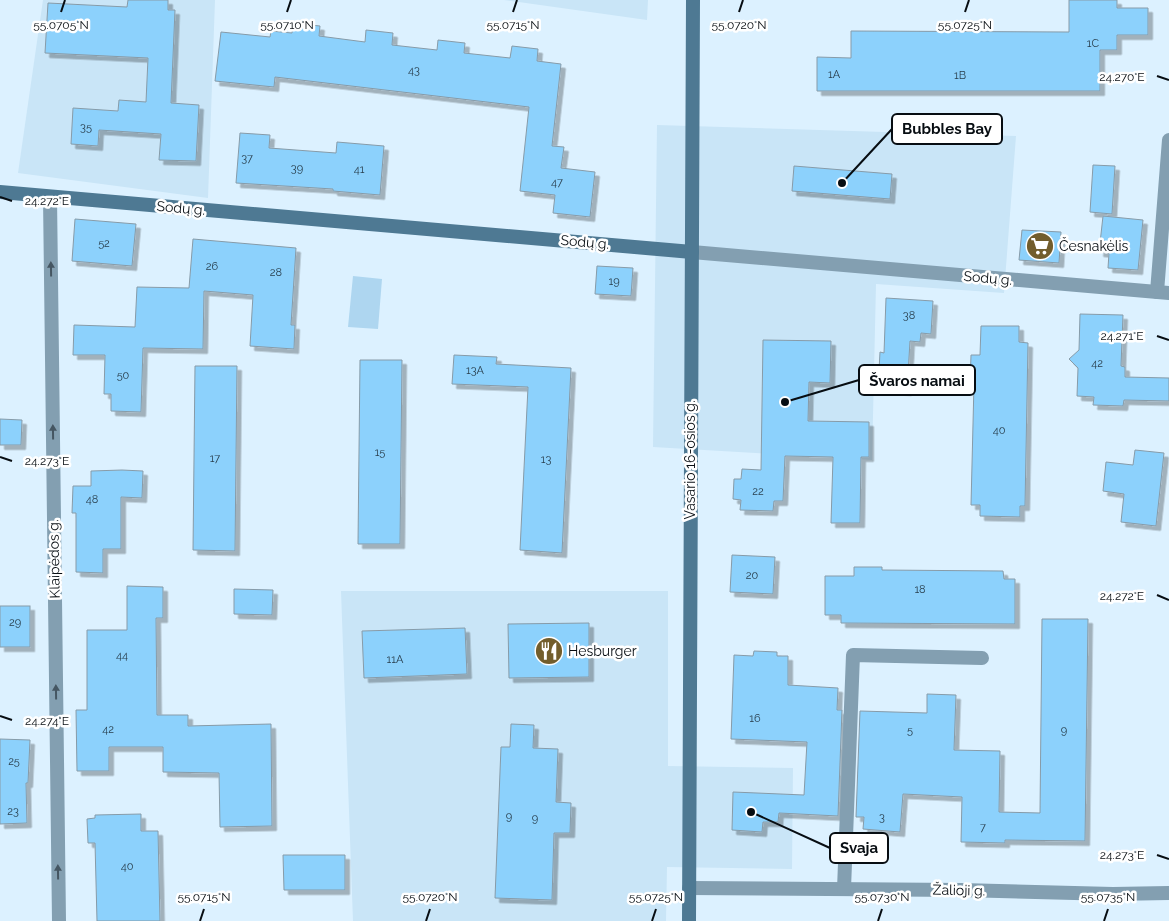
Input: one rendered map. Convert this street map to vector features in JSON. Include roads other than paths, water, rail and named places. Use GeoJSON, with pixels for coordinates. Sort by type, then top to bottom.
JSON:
{"type":"FeatureCollection","features":[{"type":"Feature","properties":{"kind":"main road","name":"Vasario 16-osios g."},"geometry":{"type":"LineString","coordinates":[[689,921],[693,0]]}},
{"type":"Feature","properties":{"kind":"main road","name":"Sodų g."},"geometry":{"type":"LineString","coordinates":[[0,192],[692,252]]}},
{"type":"Feature","properties":{"kind":"street"},"geometry":{"type":"LineString","coordinates":[[1163,293],[1169,140]]}},
{"type":"Feature","properties":{"kind":"street","name":"Klaipėdos g."},"geometry":{"type":"LineString","coordinates":[[50,196],[59,921]]}},
{"type":"Feature","properties":{"kind":"street","name":"Sodų g."},"geometry":{"type":"LineString","coordinates":[[692,252],[1163,293]]}},
{"type":"Feature","properties":{"kind":"street"},"geometry":{"type":"LineString","coordinates":[[844,889],[852,655],[982,658]]}},
{"type":"Feature","properties":{"kind":"street","name":"Žalioji g."},"geometry":{"type":"LineString","coordinates":[[689,888],[1113,894],[1169,893]]}},
{"type":"Feature","properties":{"kind":"place","name":"Bubbles Bay"},"geometry":{"type":"Point","coordinates":[842,183]}},
{"type":"Feature","properties":{"kind":"place","name":"Česnakėlis"},"geometry":{"type":"Point","coordinates":[1040,246]}},
{"type":"Feature","properties":{"kind":"place","name":"Švaros namai"},"geometry":{"type":"Point","coordinates":[785,402]}},
{"type":"Feature","properties":{"kind":"place","name":"Hesburger"},"geometry":{"type":"Point","coordinates":[549,651]}},
{"type":"Feature","properties":{"kind":"place","name":"Svaja"},"geometry":{"type":"Point","coordinates":[751,812]}}]}
